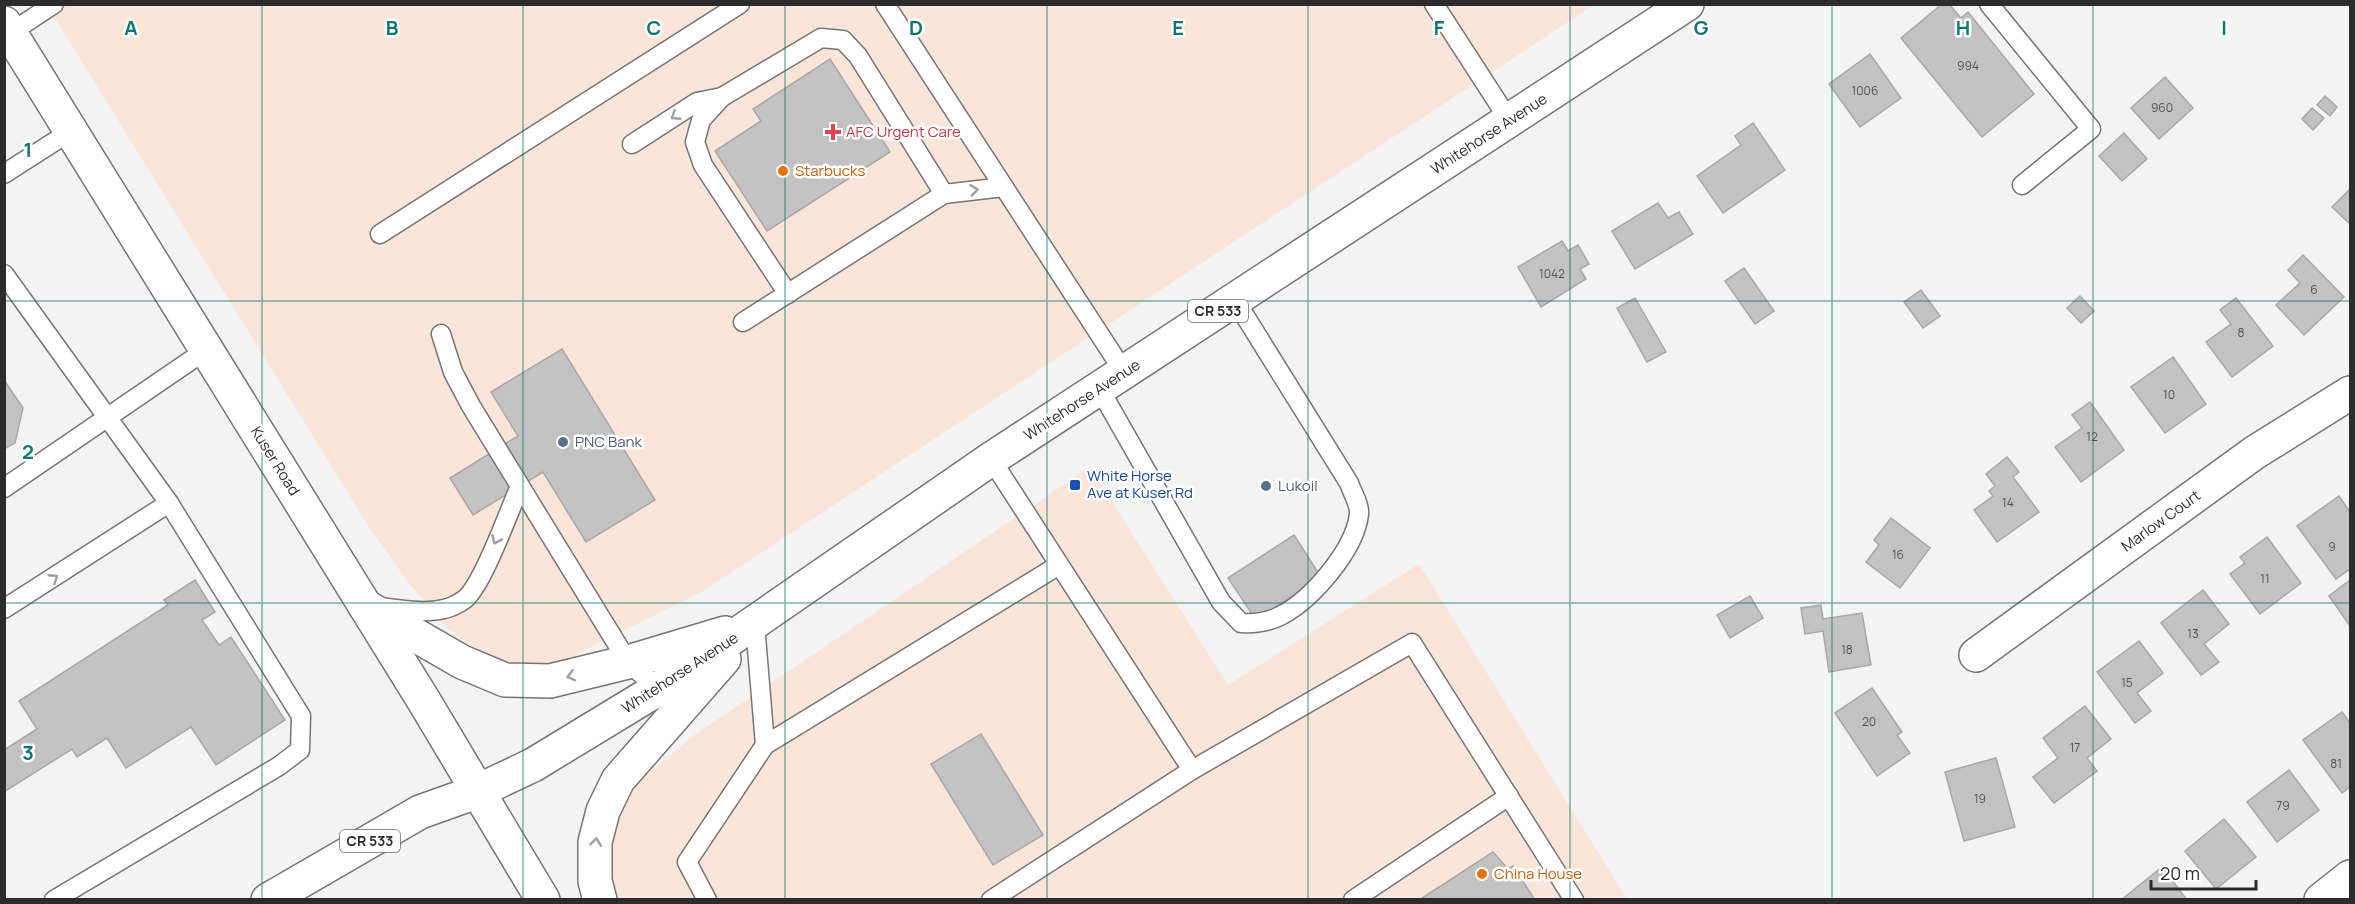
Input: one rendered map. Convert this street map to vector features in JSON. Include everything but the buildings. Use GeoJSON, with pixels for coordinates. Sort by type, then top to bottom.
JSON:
{"type":"FeatureCollection","features":[{"type":"Feature","properties":{"kind":"main road","name":"Whitehorse Avenue"},"geometry":{"type":"LineString","coordinates":[[476,792],[533,765],[658,689],[991,459],[1687,4]]}},
{"type":"Feature","properties":{"kind":"main road","name":"Kuser Road"},"geometry":{"type":"LineString","coordinates":[[7,28],[441,729],[476,792],[543,900]]}},
{"type":"Feature","properties":{"kind":"main road","name":"Marlow Court"},"geometry":{"type":"LineString","coordinates":[[1976,655],[2254,453],[2350,393]]}},
{"type":"Feature","properties":{"kind":"main road"},"geometry":{"type":"LineString","coordinates":[[365,606],[462,662],[505,680],[550,681],[628,662],[755,624]]}},
{"type":"Feature","properties":{"kind":"main road"},"geometry":{"type":"LineString","coordinates":[[600,900],[595,881],[595,842],[603,811],[618,780],[755,624]]}},
{"type":"Feature","properties":{"kind":"main road","name":"CR 533"},"geometry":{"type":"LineString","coordinates":[[268,900],[420,812],[476,792]]}},
{"type":"Feature","properties":{"kind":"main road"},"geometry":{"type":"LineString","coordinates":[[2320,900],[2350,877]]}},
{"type":"Feature","properties":{"kind":"lane"},"geometry":{"type":"LineString","coordinates":[[7,28],[54,4]]}},
{"type":"Feature","properties":{"kind":"lane"},"geometry":{"type":"LineString","coordinates":[[380,234],[740,4]]}},
{"type":"Feature","properties":{"kind":"lane"},"geometry":{"type":"LineString","coordinates":[[885,4],[1004,187],[1112,380],[1221,602],[1241,624],[1256,624],[1282,615],[1307,595],[1340,561],[1354,532],[1359,512],[1349,483],[1235,300]]}},
{"type":"Feature","properties":{"kind":"lane"},"geometry":{"type":"LineString","coordinates":[[1434,4],[1509,120]]}},
{"type":"Feature","properties":{"kind":"lane"},"geometry":{"type":"LineString","coordinates":[[1989,4],[2091,129],[2022,185]]}},
{"type":"Feature","properties":{"kind":"lane"},"geometry":{"type":"LineString","coordinates":[[788,294],[703,165],[695,142],[701,120],[722,97],[821,38],[843,40],[858,56],[944,194]]}},
{"type":"Feature","properties":{"kind":"lane"},"geometry":{"type":"LineString","coordinates":[[632,144],[697,102],[722,97]]}},
{"type":"Feature","properties":{"kind":"lane"},"geometry":{"type":"LineString","coordinates":[[4,174],[71,131]]}},
{"type":"Feature","properties":{"kind":"lane"},"geometry":{"type":"LineString","coordinates":[[743,322],[944,194],[1004,187]]}},
{"type":"Feature","properties":{"kind":"lane"},"geometry":{"type":"LineString","coordinates":[[4,274],[169,502],[301,716],[300,750],[279,766],[54,900]]}},
{"type":"Feature","properties":{"kind":"lane"},"geometry":{"type":"LineString","coordinates":[[441,334],[457,380],[520,486],[628,662],[658,689]]}},
{"type":"Feature","properties":{"kind":"lane"},"geometry":{"type":"LineString","coordinates":[[4,488],[206,350]]}},
{"type":"Feature","properties":{"kind":"lane"},"geometry":{"type":"LineString","coordinates":[[991,459],[1192,770]]}},
{"type":"Feature","properties":{"kind":"lane"},"geometry":{"type":"LineString","coordinates":[[365,606],[436,610],[445,609],[464,599],[486,564],[520,486]]}},
{"type":"Feature","properties":{"kind":"lane"},"geometry":{"type":"LineString","coordinates":[[4,609],[169,502]]}},
{"type":"Feature","properties":{"kind":"lane"},"geometry":{"type":"LineString","coordinates":[[708,900],[687,862],[765,745],[1059,565]]}},
{"type":"Feature","properties":{"kind":"lane"},"geometry":{"type":"LineString","coordinates":[[755,624],[765,745]]}},
{"type":"Feature","properties":{"kind":"lane"},"geometry":{"type":"LineString","coordinates":[[992,900],[1192,770],[1412,643],[1574,900]]}},
{"type":"Feature","properties":{"kind":"lane"},"geometry":{"type":"LineString","coordinates":[[1353,900],[1509,796]]}},
{"type":"Feature","properties":{"kind":"shaded area"},"geometry":{"type":"Polygon","coordinates":[[[47,5],[1594,5],[703,591],[571,657],[531,668],[498,663],[469,645],[444,625],[408,582],[369,527],[47,5]]]}},
{"type":"Feature","properties":{"kind":"shaded area"},"geometry":{"type":"Polygon","coordinates":[[[1090,467],[1228,685],[1419,564],[1627,899],[612,900],[603,842],[626,792],[693,736],[1090,467]]]}},
{"type":"Feature","properties":{"kind":"place","name":"AFC Urgent Care"},"geometry":{"type":"Point","coordinates":[833,132]}},
{"type":"Feature","properties":{"kind":"place","name":"Starbucks"},"geometry":{"type":"Point","coordinates":[783,171]}},
{"type":"Feature","properties":{"kind":"place","name":"PNC Bank"},"geometry":{"type":"Point","coordinates":[563,442]}},
{"type":"Feature","properties":{"kind":"place","name":"White Horse Ave at Kuser Rd"},"geometry":{"type":"Point","coordinates":[1075,485]}},
{"type":"Feature","properties":{"kind":"place","name":"Lukoil"},"geometry":{"type":"Point","coordinates":[1266,486]}},
{"type":"Feature","properties":{"kind":"place","name":"China House"},"geometry":{"type":"Point","coordinates":[1482,874]}}]}
